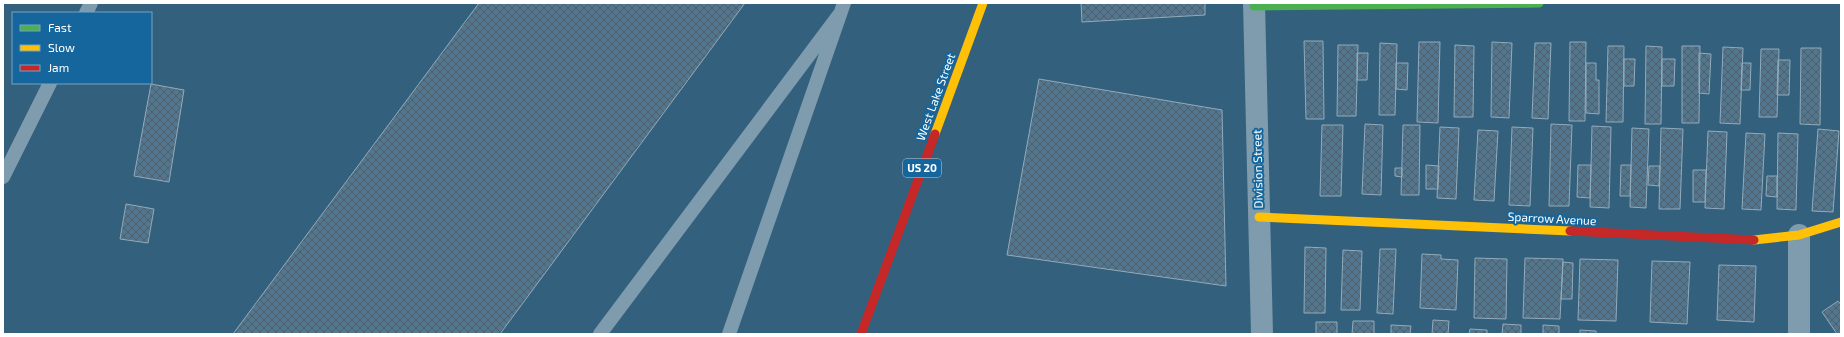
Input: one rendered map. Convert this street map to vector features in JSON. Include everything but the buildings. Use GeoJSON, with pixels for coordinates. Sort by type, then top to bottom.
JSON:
{"type":"FeatureCollection","features":[{"type":"Feature","properties":{"kind":"street","name":"West Lake Street"},"geometry":{"type":"LineString","coordinates":[[861,334],[983,3]]}},
{"type":"Feature","properties":{"kind":"street"},"geometry":{"type":"LineString","coordinates":[[1254,5],[1539,3]]}},
{"type":"Feature","properties":{"kind":"street","name":"Division Street"},"geometry":{"type":"LineString","coordinates":[[1254,5],[1262,334]]}},
{"type":"Feature","properties":{"kind":"street","name":"Sparrow Avenue"},"geometry":{"type":"LineString","coordinates":[[1259,217],[1761,240],[1799,235],[1841,222]]}},
{"type":"Feature","properties":{"kind":"street"},"geometry":{"type":"LineString","coordinates":[[1799,235],[1799,334]]}},
{"type":"Feature","properties":{"kind":"lane"},"geometry":{"type":"LineString","coordinates":[[86,12],[91,3]]}},
{"type":"Feature","properties":{"kind":"lane"},"geometry":{"type":"LineString","coordinates":[[600,334],[841,9]]}},
{"type":"Feature","properties":{"kind":"lane"},"geometry":{"type":"LineString","coordinates":[[729,334],[841,9]]}},
{"type":"Feature","properties":{"kind":"lane"},"geometry":{"type":"LineString","coordinates":[[3,177],[50,84]]}},
{"type":"Feature","properties":{"kind":"traffic: fast"},"geometry":{"type":"LineString","coordinates":[[1254,6],[1539,3]]}},
{"type":"Feature","properties":{"kind":"traffic: slow"},"geometry":{"type":"LineString","coordinates":[[935,134],[983,3]]}},
{"type":"Feature","properties":{"kind":"traffic: slow"},"geometry":{"type":"LineString","coordinates":[[1259,217],[1570,231]]}},
{"type":"Feature","properties":{"kind":"traffic: slow"},"geometry":{"type":"LineString","coordinates":[[1754,240],[1799,235],[1841,222]]}},
{"type":"Feature","properties":{"kind":"traffic: jam"},"geometry":{"type":"LineString","coordinates":[[861,334],[935,134]]}},
{"type":"Feature","properties":{"kind":"traffic: jam"},"geometry":{"type":"LineString","coordinates":[[1570,231],[1754,240]]}}]}
